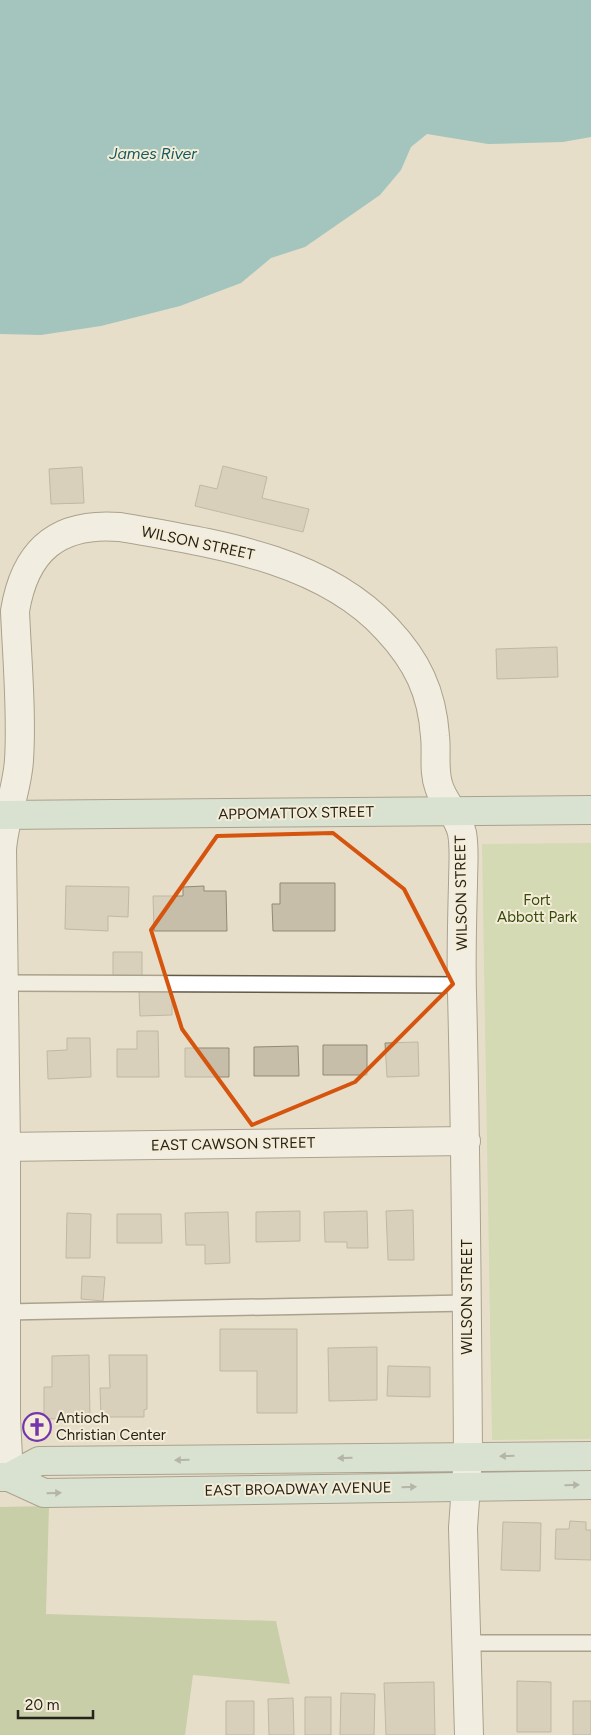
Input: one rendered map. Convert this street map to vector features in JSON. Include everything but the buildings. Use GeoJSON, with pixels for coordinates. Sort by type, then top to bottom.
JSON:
{"type":"FeatureCollection","features":[{"type":"Feature","properties":{"kind":"street","name":"WILSON STREET"},"geometry":{"type":"LineString","coordinates":[[5,1477],[6,1312],[3,1147],[4,982],[2,850],[5,815],[15,795],[19,759],[16,611],[18,593],[27,571],[40,550],[55,537],[75,529],[103,526],[238,549],[291,566],[330,585],[364,608],[385,626],[419,670],[429,701],[435,734],[438,784],[453,811],[462,834],[468,1457],[463,1528],[469,1735]]}},
{"type":"Feature","properties":{"kind":"street","name":"APPOMATTOX STREET"},"geometry":{"type":"LineString","coordinates":[[5,815],[591,810]]}},
{"type":"Feature","properties":{"kind":"street","name":"EAST CAWSON STREET"},"geometry":{"type":"LineString","coordinates":[[3,1147],[466,1142]]}},
{"type":"Feature","properties":{"kind":"street","name":"EAST BROADWAY AVENUE"},"geometry":{"type":"LineString","coordinates":[[5,1477],[39,1461],[591,1456]]}},
{"type":"Feature","properties":{"kind":"street","name":"EAST BROADWAY AVENUE"},"geometry":{"type":"LineString","coordinates":[[5,1477],[44,1493],[591,1484]]}},
{"type":"Feature","properties":{"kind":"lane"},"geometry":{"type":"LineString","coordinates":[[4,982],[462,985]]}},
{"type":"Feature","properties":{"kind":"lane"},"geometry":{"type":"LineString","coordinates":[[6,1312],[467,1303]]}},
{"type":"Feature","properties":{"kind":"lane"},"geometry":{"type":"LineString","coordinates":[[466,1643],[591,1643]]}},
{"type":"Feature","properties":{"kind":"highlighted area"},"geometry":{"type":"Polygon","coordinates":[[[333,833],[404,889],[453,984],[355,1082],[252,1125],[182,1029],[151,930],[217,836],[333,833]]]}},
{"type":"Feature","properties":{"kind":"green space","name":"Fort Abbott Park"},"geometry":{"type":"Polygon","coordinates":[[[591,843],[591,1439],[492,1440],[482,844],[591,843]]]}},
{"type":"Feature","properties":{"kind":"green space"},"geometry":{"type":"Polygon","coordinates":[[[49,1506],[46,1614],[276,1621],[290,1684],[193,1675],[185,1735],[0,1735],[0,1507],[49,1506]]]}},
{"type":"Feature","properties":{"kind":"water","name":"James River"},"geometry":{"type":"Polygon","coordinates":[[[0,0],[591,0],[591,137],[563,142],[488,144],[427,134],[411,147],[401,170],[380,195],[305,247],[271,258],[241,283],[180,306],[101,326],[41,335],[0,334],[0,0]]]}},
{"type":"Feature","properties":{"kind":"place","name":"Antioch Christian Center"},"geometry":{"type":"Point","coordinates":[37,1427]}}]}
